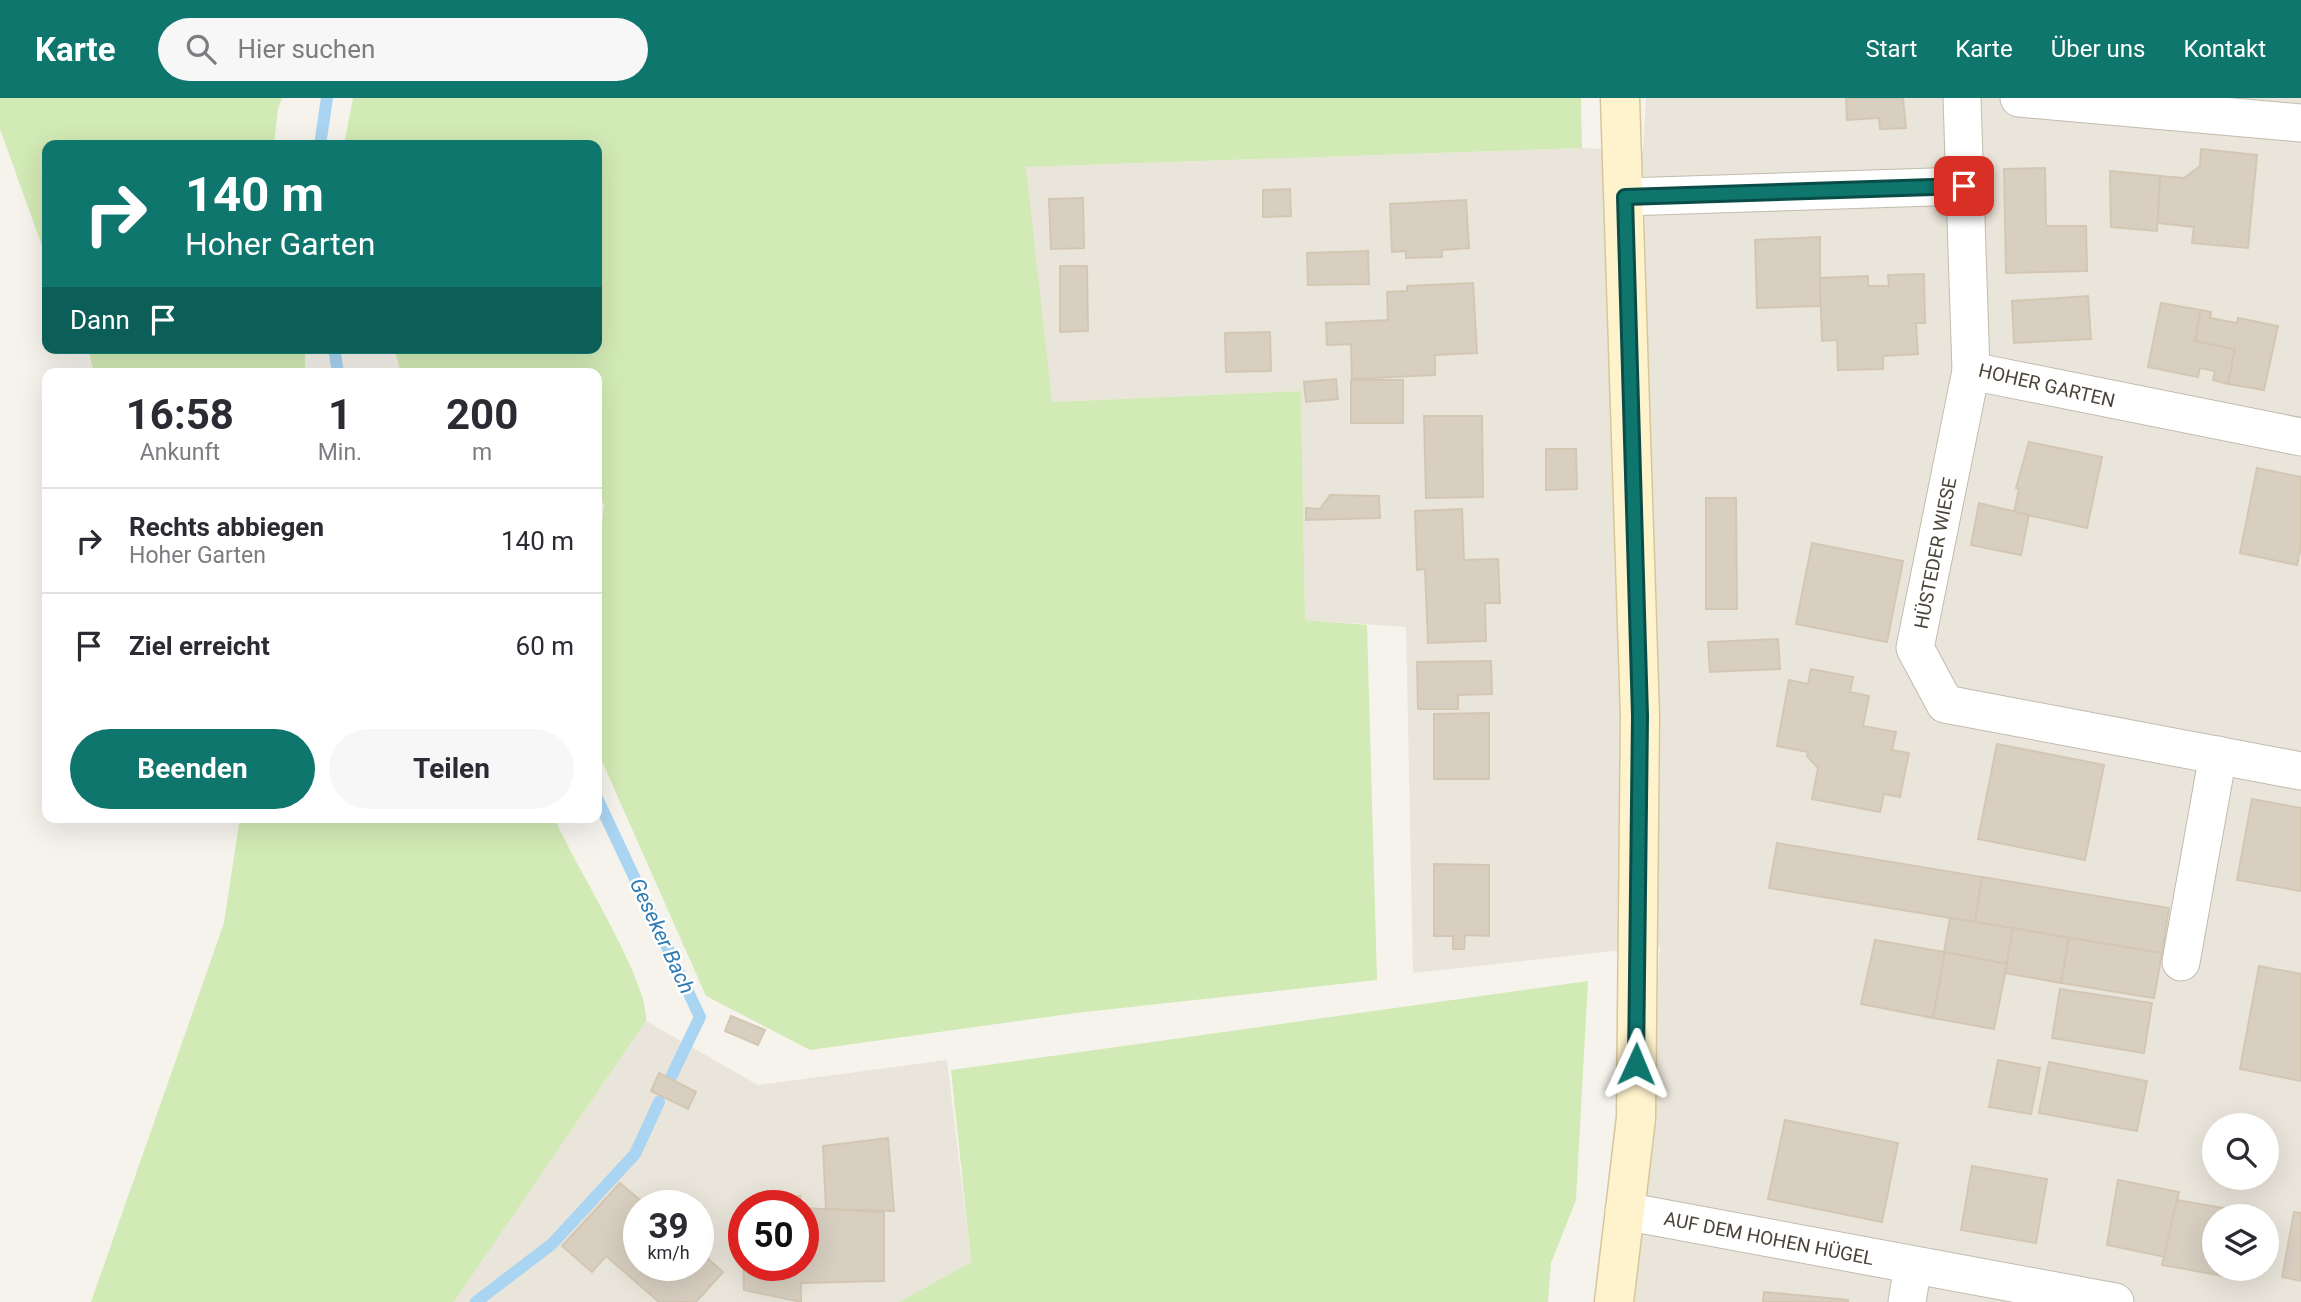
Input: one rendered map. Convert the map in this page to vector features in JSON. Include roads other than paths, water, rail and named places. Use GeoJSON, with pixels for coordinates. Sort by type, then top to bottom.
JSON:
{"type":"FeatureCollection","features":[{"type":"Feature","properties":{"kind":"main road"},"geometry":{"type":"LineString","coordinates":[[1615,1302],[1636,1118],[1640,716],[1620,98]]}},
{"type":"Feature","properties":{"kind":"street","name":"HOHER GARTEN"},"geometry":{"type":"LineString","coordinates":[[1962,98],[1971,372],[2301,437]]}},
{"type":"Feature","properties":{"kind":"street"},"geometry":{"type":"LineString","coordinates":[[2019,98],[2301,123]]}},
{"type":"Feature","properties":{"kind":"street"},"geometry":{"type":"LineString","coordinates":[[1625,197],[1964,186]]}},
{"type":"Feature","properties":{"kind":"street","name":"HÜSTEDER WIESE"},"geometry":{"type":"LineString","coordinates":[[1971,372],[1915,648],[1945,704],[2301,771]]}},
{"type":"Feature","properties":{"kind":"street"},"geometry":{"type":"LineString","coordinates":[[2181,962],[2217,755]]}},
{"type":"Feature","properties":{"kind":"street","name":"AUF DEM HOHEN HÜGEL"},"geometry":{"type":"LineString","coordinates":[[1624,1211],[2115,1302]]}},
{"type":"Feature","properties":{"kind":"street"},"geometry":{"type":"LineString","coordinates":[[1907,1302],[1913,1265]]}},
{"type":"Feature","properties":{"kind":"waterway","name":"Geseker Bach"},"geometry":{"type":"LineString","coordinates":[[321,140],[327,98]]}},
{"type":"Feature","properties":{"kind":"waterway","name":"Geseker Bach"},"geometry":{"type":"LineString","coordinates":[[335,354],[337,368]]}},
{"type":"Feature","properties":{"kind":"waterway","name":"Geseker Bach"},"geometry":{"type":"LineString","coordinates":[[602,809],[700,1017],[672,1075]]}},
{"type":"Feature","properties":{"kind":"waterway","name":"Geseker Bach"},"geometry":{"type":"LineString","coordinates":[[476,1302],[552,1244],[635,1154],[659,1102]]}}]}
